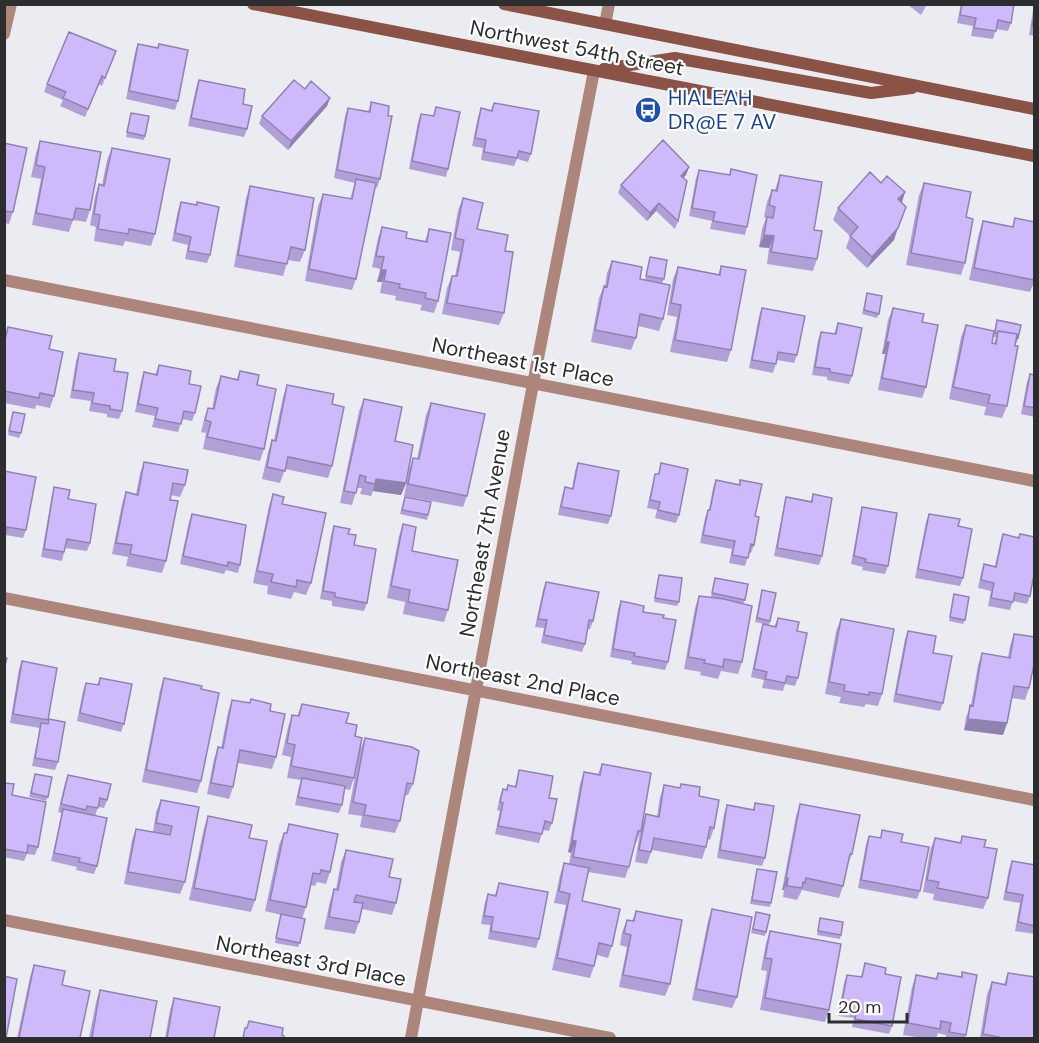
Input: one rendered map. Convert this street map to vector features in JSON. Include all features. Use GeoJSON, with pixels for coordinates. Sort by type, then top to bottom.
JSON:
{"type":"FeatureCollection","features":[{"type":"Feature","properties":{"kind":"main road","name":"Northwest 54th Street"},"geometry":{"type":"LineString","coordinates":[[253,4],[1035,156]]}},
{"type":"Feature","properties":{"kind":"main road","name":"Northwest 54th Street"},"geometry":{"type":"LineString","coordinates":[[504,4],[1035,109]]}},
{"type":"Feature","properties":{"kind":"main road"},"geometry":{"type":"LineString","coordinates":[[594,71],[675,58],[871,93],[922,87]]}},
{"type":"Feature","properties":{"kind":"street"},"geometry":{"type":"LineString","coordinates":[[4,34],[10,4]]}},
{"type":"Feature","properties":{"kind":"street"},"geometry":{"type":"LineString","coordinates":[[605,24],[609,4]]}},
{"type":"Feature","properties":{"kind":"street","name":"Northeast 7th Avenue"},"geometry":{"type":"LineString","coordinates":[[411,1038],[594,71]]}},
{"type":"Feature","properties":{"kind":"street","name":"Northeast 1st Place"},"geometry":{"type":"LineString","coordinates":[[4,280],[1035,481]]}},
{"type":"Feature","properties":{"kind":"street","name":"Northeast 2nd Place"},"geometry":{"type":"LineString","coordinates":[[4,598],[1035,800]]}},
{"type":"Feature","properties":{"kind":"street","name":"Northeast 3rd Place"},"geometry":{"type":"LineString","coordinates":[[4,920],[610,1038]]}},
{"type":"Feature","properties":{"kind":"building"},"geometry":{"type":"Polygon","coordinates":[[[962,4],[1014,4],[1011,23],[998,20],[996,31],[974,28],[976,18],[960,15],[962,4]]]}},
{"type":"Feature","properties":{"kind":"building"},"geometry":{"type":"Polygon","coordinates":[[[1035,11],[1035,27],[1032,26],[1035,11]]]}},
{"type":"Feature","properties":{"kind":"building"},"geometry":{"type":"Polygon","coordinates":[[[69,32],[116,51],[105,78],[102,76],[88,109],[63,98],[66,92],[47,84],[69,32]]]}},
{"type":"Feature","properties":{"kind":"building"},"geometry":{"type":"Polygon","coordinates":[[[138,44],[158,48],[159,44],[188,50],[178,101],[129,91],[138,44]]]}},
{"type":"Feature","properties":{"kind":"building"},"geometry":{"type":"Polygon","coordinates":[[[199,80],[245,89],[243,104],[252,106],[247,129],[191,118],[199,80]]]}},
{"type":"Feature","properties":{"kind":"building"},"geometry":{"type":"Polygon","coordinates":[[[294,80],[305,89],[311,81],[330,98],[291,141],[262,116],[294,80]]]}},
{"type":"Feature","properties":{"kind":"building"},"geometry":{"type":"Polygon","coordinates":[[[371,102],[389,106],[388,116],[392,116],[380,179],[337,170],[348,108],[370,112],[371,102]]]}},
{"type":"Feature","properties":{"kind":"building"},"geometry":{"type":"Polygon","coordinates":[[[494,103],[539,111],[531,154],[519,151],[517,158],[484,152],[486,140],[475,138],[481,108],[492,111],[494,103]]]}},
{"type":"Feature","properties":{"kind":"building"},"geometry":{"type":"Polygon","coordinates":[[[436,107],[460,112],[448,169],[412,161],[421,114],[434,116],[436,107]]]}},
{"type":"Feature","properties":{"kind":"building"},"geometry":{"type":"Polygon","coordinates":[[[131,113],[149,116],[145,136],[127,132],[131,113]]]}},
{"type":"Feature","properties":{"kind":"building"},"geometry":{"type":"Polygon","coordinates":[[[663,140],[689,167],[681,176],[687,181],[678,221],[659,203],[650,213],[621,185],[663,140]]]}},
{"type":"Feature","properties":{"kind":"building"},"geometry":{"type":"Polygon","coordinates":[[[40,141],[101,152],[90,210],[76,208],[73,220],[36,213],[45,167],[36,165],[40,141]]]}},
{"type":"Feature","properties":{"kind":"building"},"geometry":{"type":"Polygon","coordinates":[[[4,143],[27,148],[13,212],[4,211],[4,143]]]}},
{"type":"Feature","properties":{"kind":"building"},"geometry":{"type":"Polygon","coordinates":[[[112,148],[170,159],[155,234],[129,229],[128,234],[98,229],[100,215],[94,214],[99,184],[104,186],[112,148]]]}},
{"type":"Feature","properties":{"kind":"building"},"geometry":{"type":"Polygon","coordinates":[[[731,169],[757,175],[747,227],[713,221],[715,212],[692,208],[699,170],[730,175],[731,169]]]}},
{"type":"Feature","properties":{"kind":"building"},"geometry":{"type":"Polygon","coordinates":[[[870,172],[881,183],[887,176],[905,192],[898,199],[906,207],[898,228],[872,257],[850,236],[858,227],[838,208],[870,172]]]}},
{"type":"Feature","properties":{"kind":"building"},"geometry":{"type":"Polygon","coordinates":[[[780,175],[822,182],[814,230],[822,231],[817,259],[771,252],[774,236],[764,235],[767,217],[773,218],[775,207],[769,205],[772,190],[777,191],[780,175]]]}},
{"type":"Feature","properties":{"kind":"building"},"geometry":{"type":"Polygon","coordinates":[[[356,179],[376,183],[356,279],[309,269],[323,194],[352,199],[356,179]]]}},
{"type":"Feature","properties":{"kind":"building"},"geometry":{"type":"Polygon","coordinates":[[[924,183],[971,192],[966,217],[973,219],[965,263],[911,253],[924,183]]]}},
{"type":"Feature","properties":{"kind":"building"},"geometry":{"type":"Polygon","coordinates":[[[250,186],[314,198],[305,250],[291,247],[287,264],[238,255],[250,186]]]}},
{"type":"Feature","properties":{"kind":"building"},"geometry":{"type":"Polygon","coordinates":[[[463,198],[483,203],[477,229],[508,235],[505,251],[513,252],[504,313],[447,303],[452,276],[457,276],[464,240],[455,238],[463,198]]]}},
{"type":"Feature","properties":{"kind":"building"},"geometry":{"type":"Polygon","coordinates":[[[181,202],[197,205],[197,202],[219,207],[210,255],[188,251],[191,237],[175,233],[181,202]]]}},
{"type":"Feature","properties":{"kind":"building"},"geometry":{"type":"Polygon","coordinates":[[[1015,218],[1035,222],[1034,280],[974,268],[983,221],[1013,227],[1015,218]]]}},
{"type":"Feature","properties":{"kind":"building"},"geometry":{"type":"Polygon","coordinates":[[[382,227],[407,232],[406,238],[427,242],[429,229],[451,233],[438,301],[425,298],[426,293],[399,288],[400,284],[384,281],[386,270],[381,270],[384,257],[376,256],[382,227]]]}},
{"type":"Feature","properties":{"kind":"building"},"geometry":{"type":"Polygon","coordinates":[[[650,257],[667,260],[664,279],[646,276],[650,257]]]}},
{"type":"Feature","properties":{"kind":"building"},"geometry":{"type":"Polygon","coordinates":[[[612,261],[642,267],[640,279],[670,285],[663,319],[640,314],[636,338],[595,330],[612,261]]]}},
{"type":"Feature","properties":{"kind":"building"},"geometry":{"type":"Polygon","coordinates":[[[721,266],[746,270],[731,350],[675,340],[681,305],[671,303],[678,267],[720,275],[721,266]]]}},
{"type":"Feature","properties":{"kind":"building"},"geometry":{"type":"Polygon","coordinates":[[[867,293],[882,296],[879,314],[864,310],[867,293]]]}},
{"type":"Feature","properties":{"kind":"building"},"geometry":{"type":"Polygon","coordinates":[[[762,308],[805,316],[797,355],[778,352],[776,364],[752,360],[762,308]]]}},
{"type":"Feature","properties":{"kind":"building"},"geometry":{"type":"Polygon","coordinates":[[[893,308],[924,314],[922,322],[938,325],[926,387],[882,378],[893,308]]]}},
{"type":"Feature","properties":{"kind":"building"},"geometry":{"type":"Polygon","coordinates":[[[997,320],[1021,325],[1018,338],[1017,334],[998,331],[995,333],[997,320]]]}},
{"type":"Feature","properties":{"kind":"building"},"geometry":{"type":"Polygon","coordinates":[[[838,323],[862,328],[852,376],[815,367],[821,332],[836,334],[838,323]]]}},
{"type":"Feature","properties":{"kind":"building"},"geometry":{"type":"Polygon","coordinates":[[[966,325],[994,331],[992,343],[996,344],[998,331],[1017,334],[1015,346],[1018,346],[1007,406],[988,403],[990,395],[953,387],[966,325]]]}},
{"type":"Feature","properties":{"kind":"building"},"geometry":{"type":"Polygon","coordinates":[[[8,327],[52,336],[49,349],[63,352],[54,396],[40,393],[39,398],[4,391],[4,344],[8,327]]]}},
{"type":"Feature","properties":{"kind":"building"},"geometry":{"type":"Polygon","coordinates":[[[79,353],[116,359],[114,371],[128,373],[122,411],[92,403],[94,393],[73,390],[79,353]]]}},
{"type":"Feature","properties":{"kind":"building"},"geometry":{"type":"Polygon","coordinates":[[[159,365],[191,371],[189,384],[201,386],[195,413],[184,411],[181,424],[155,419],[158,408],[138,404],[144,372],[157,375],[159,365]]]}},
{"type":"Feature","properties":{"kind":"building"},"geometry":{"type":"Polygon","coordinates":[[[240,371],[259,375],[257,385],[276,389],[264,449],[207,437],[211,422],[205,420],[208,408],[214,409],[221,376],[238,380],[240,371]]]}},
{"type":"Feature","properties":{"kind":"building"},"geometry":{"type":"Polygon","coordinates":[[[1030,374],[1035,375],[1035,408],[1024,406],[1030,374]]]}},
{"type":"Feature","properties":{"kind":"building"},"geometry":{"type":"Polygon","coordinates":[[[287,385],[334,394],[332,404],[344,407],[332,466],[288,457],[285,471],[267,467],[272,440],[276,441],[287,385]]]}},
{"type":"Feature","properties":{"kind":"building"},"geometry":{"type":"Polygon","coordinates":[[[364,399],[402,407],[395,441],[413,445],[406,483],[376,479],[375,484],[365,482],[366,477],[360,475],[356,493],[344,491],[364,399]]]}},
{"type":"Feature","properties":{"kind":"building"},"geometry":{"type":"Polygon","coordinates":[[[431,403],[485,414],[467,496],[408,484],[413,458],[419,459],[431,403]]]}},
{"type":"Feature","properties":{"kind":"building"},"geometry":{"type":"Polygon","coordinates":[[[13,412],[25,414],[21,433],[9,431],[13,412]]]}},
{"type":"Feature","properties":{"kind":"building"},"geometry":{"type":"Polygon","coordinates":[[[144,462],[188,470],[185,485],[173,483],[170,500],[178,501],[166,561],[130,554],[132,545],[116,543],[126,492],[138,495],[144,462]]]}},
{"type":"Feature","properties":{"kind":"building"},"geometry":{"type":"Polygon","coordinates":[[[578,463],[619,471],[611,516],[561,507],[565,487],[573,489],[578,463]]]}},
{"type":"Feature","properties":{"kind":"building"},"geometry":{"type":"Polygon","coordinates":[[[661,463],[688,469],[679,515],[658,510],[660,502],[650,500],[655,474],[659,474],[661,463]]]}},
{"type":"Feature","properties":{"kind":"building"},"geometry":{"type":"Polygon","coordinates":[[[4,471],[36,477],[26,530],[7,527],[4,539],[4,471]]]}},
{"type":"Feature","properties":{"kind":"building"},"geometry":{"type":"Polygon","coordinates":[[[716,480],[740,485],[740,480],[762,484],[755,516],[759,517],[754,545],[751,544],[748,558],[732,555],[735,541],[703,535],[716,480]]]}},
{"type":"Feature","properties":{"kind":"building"},"geometry":{"type":"Polygon","coordinates":[[[54,487],[70,490],[68,499],[96,504],[90,543],[67,539],[64,552],[44,549],[54,487]]]}},
{"type":"Feature","properties":{"kind":"building"},"geometry":{"type":"Polygon","coordinates":[[[273,494],[284,497],[282,504],[326,513],[311,583],[297,580],[296,587],[271,582],[273,574],[257,571],[273,494]]]}},
{"type":"Feature","properties":{"kind":"building"},"geometry":{"type":"Polygon","coordinates":[[[813,494],[832,498],[822,556],[777,548],[786,497],[812,502],[813,494]]]}},
{"type":"Feature","properties":{"kind":"building"},"geometry":{"type":"Polygon","coordinates":[[[405,497],[431,502],[428,515],[402,510],[405,497]]]}},
{"type":"Feature","properties":{"kind":"building"},"geometry":{"type":"Polygon","coordinates":[[[862,507],[897,513],[888,566],[865,562],[866,559],[854,556],[862,507]]]}},
{"type":"Feature","properties":{"kind":"building"},"geometry":{"type":"Polygon","coordinates":[[[192,514],[246,525],[240,565],[228,562],[227,566],[183,556],[192,514]]]}},
{"type":"Feature","properties":{"kind":"building"},"geometry":{"type":"Polygon","coordinates":[[[929,514],[960,519],[958,526],[972,529],[963,578],[918,569],[929,514]]]}},
{"type":"Feature","properties":{"kind":"building"},"geometry":{"type":"Polygon","coordinates":[[[403,524],[416,527],[412,551],[458,560],[448,610],[408,602],[410,590],[391,586],[403,524]]]}},
{"type":"Feature","properties":{"kind":"building"},"geometry":{"type":"Polygon","coordinates":[[[334,526],[350,529],[348,534],[356,535],[354,545],[376,549],[367,603],[335,597],[335,593],[323,591],[334,526]]]}},
{"type":"Feature","properties":{"kind":"building"},"geometry":{"type":"Polygon","coordinates":[[[1003,534],[1019,538],[1020,534],[1035,537],[1035,569],[1030,596],[1015,593],[1013,602],[991,598],[994,583],[981,580],[984,564],[996,567],[1003,534]]]}},
{"type":"Feature","properties":{"kind":"building"},"geometry":{"type":"Polygon","coordinates":[[[659,575],[682,578],[679,602],[655,598],[659,575]]]}},
{"type":"Feature","properties":{"kind":"building"},"geometry":{"type":"Polygon","coordinates":[[[715,578],[748,584],[745,600],[712,593],[715,578]]]}},
{"type":"Feature","properties":{"kind":"building"},"geometry":{"type":"Polygon","coordinates":[[[546,582],[599,592],[593,621],[589,620],[585,644],[544,635],[547,620],[538,619],[546,582]]]}},
{"type":"Feature","properties":{"kind":"building"},"geometry":{"type":"Polygon","coordinates":[[[762,590],[776,593],[770,621],[757,618],[762,590]]]}},
{"type":"Feature","properties":{"kind":"building"},"geometry":{"type":"Polygon","coordinates":[[[954,594],[969,597],[965,620],[950,617],[954,594]]]}},
{"type":"Feature","properties":{"kind":"building"},"geometry":{"type":"Polygon","coordinates":[[[699,596],[752,606],[742,662],[724,659],[723,667],[688,657],[699,596]]]}},
{"type":"Feature","properties":{"kind":"building"},"geometry":{"type":"Polygon","coordinates":[[[621,601],[644,606],[643,612],[664,615],[663,618],[676,620],[668,662],[634,656],[635,653],[613,649],[621,601]]]}},
{"type":"Feature","properties":{"kind":"building"},"geometry":{"type":"Polygon","coordinates":[[[778,618],[799,622],[797,631],[807,633],[798,678],[787,676],[785,683],[765,679],[767,672],[754,669],[763,624],[776,627],[778,618]]]}},
{"type":"Feature","properties":{"kind":"building"},"geometry":{"type":"Polygon","coordinates":[[[841,619],[894,629],[882,694],[869,692],[869,695],[844,691],[845,685],[829,682],[841,619]]]}},
{"type":"Feature","properties":{"kind":"building"},"geometry":{"type":"Polygon","coordinates":[[[908,631],[936,636],[933,653],[952,656],[943,703],[896,694],[908,631]]]}},
{"type":"Feature","properties":{"kind":"building"},"geometry":{"type":"Polygon","coordinates":[[[1014,634],[1035,637],[1035,660],[1029,688],[1014,686],[1007,723],[968,719],[970,705],[973,706],[982,653],[1010,658],[1014,634]]]}},
{"type":"Feature","properties":{"kind":"building"},"geometry":{"type":"Polygon","coordinates":[[[22,661],[57,668],[48,720],[13,714],[22,661]]]}},
{"type":"Feature","properties":{"kind":"building"},"geometry":{"type":"Polygon","coordinates":[[[100,678],[132,684],[124,724],[80,713],[86,683],[99,685],[100,678]]]}},
{"type":"Feature","properties":{"kind":"building"},"geometry":{"type":"Polygon","coordinates":[[[164,678],[202,686],[201,689],[219,693],[201,781],[146,770],[164,678]]]}},
{"type":"Feature","properties":{"kind":"building"},"geometry":{"type":"Polygon","coordinates":[[[251,699],[271,704],[270,711],[285,714],[276,757],[240,750],[233,787],[211,783],[218,747],[223,748],[232,700],[250,703],[251,699]]]}},
{"type":"Feature","properties":{"kind":"building"},"geometry":{"type":"Polygon","coordinates":[[[302,704],[349,713],[346,723],[357,725],[355,736],[362,738],[354,778],[291,766],[295,745],[287,743],[292,715],[299,716],[302,704]]]}},
{"type":"Feature","properties":{"kind":"building"},"geometry":{"type":"Polygon","coordinates":[[[49,719],[65,722],[58,762],[35,758],[41,723],[48,724],[49,719]]]}},
{"type":"Feature","properties":{"kind":"building"},"geometry":{"type":"Polygon","coordinates":[[[365,738],[412,747],[419,751],[413,784],[407,783],[400,821],[364,815],[366,805],[353,802],[365,738]]]}},
{"type":"Feature","properties":{"kind":"building"},"geometry":{"type":"Polygon","coordinates":[[[602,764],[651,773],[641,831],[638,831],[629,867],[573,857],[576,841],[572,840],[584,772],[600,775],[602,764]]]}},
{"type":"Feature","properties":{"kind":"building"},"geometry":{"type":"Polygon","coordinates":[[[519,770],[553,776],[549,798],[557,799],[552,823],[545,821],[542,834],[498,826],[503,803],[500,802],[503,789],[507,790],[508,785],[516,787],[519,770]]]}},
{"type":"Feature","properties":{"kind":"building"},"geometry":{"type":"Polygon","coordinates":[[[35,774],[52,777],[48,797],[31,793],[35,774]]]}},
{"type":"Feature","properties":{"kind":"building"},"geometry":{"type":"Polygon","coordinates":[[[68,775],[111,784],[107,800],[100,798],[98,808],[87,806],[86,810],[61,804],[68,775]]]}},
{"type":"Feature","properties":{"kind":"building"},"geometry":{"type":"Polygon","coordinates":[[[302,778],[345,786],[342,805],[298,797],[302,778]]]}},
{"type":"Feature","properties":{"kind":"building"},"geometry":{"type":"Polygon","coordinates":[[[4,783],[14,784],[12,795],[46,802],[38,847],[28,845],[27,853],[4,849],[4,783]]]}},
{"type":"Feature","properties":{"kind":"building"},"geometry":{"type":"Polygon","coordinates":[[[681,784],[700,787],[699,796],[719,800],[714,828],[710,827],[706,847],[654,838],[651,852],[639,850],[646,814],[659,817],[664,785],[680,788],[681,784]]]}},
{"type":"Feature","properties":{"kind":"building"},"geometry":{"type":"Polygon","coordinates":[[[161,800],[199,807],[185,882],[128,872],[136,829],[170,835],[172,826],[156,823],[161,800]]]}},
{"type":"Feature","properties":{"kind":"building"},"geometry":{"type":"Polygon","coordinates":[[[755,803],[774,806],[765,858],[720,850],[727,805],[754,810],[755,803]]]}},
{"type":"Feature","properties":{"kind":"building"},"geometry":{"type":"Polygon","coordinates":[[[800,804],[860,815],[843,886],[806,878],[802,888],[787,886],[788,878],[786,878],[800,804]]]}},
{"type":"Feature","properties":{"kind":"building"},"geometry":{"type":"Polygon","coordinates":[[[63,809],[107,818],[97,866],[79,862],[80,858],[54,853],[63,809]]]}},
{"type":"Feature","properties":{"kind":"building"},"geometry":{"type":"Polygon","coordinates":[[[208,816],[252,825],[249,838],[267,841],[255,900],[194,888],[208,816]]]}},
{"type":"Feature","properties":{"kind":"building"},"geometry":{"type":"Polygon","coordinates":[[[289,824],[338,834],[330,872],[321,870],[320,874],[313,873],[306,907],[270,900],[284,833],[287,833],[289,824]]]}},
{"type":"Feature","properties":{"kind":"building"},"geometry":{"type":"Polygon","coordinates":[[[882,830],[903,834],[901,842],[929,847],[920,891],[861,880],[869,836],[881,838],[882,830]]]}},
{"type":"Feature","properties":{"kind":"building"},"geometry":{"type":"Polygon","coordinates":[[[962,836],[986,840],[984,847],[997,849],[988,898],[937,888],[939,882],[927,880],[935,838],[961,843],[962,836]]]}},
{"type":"Feature","properties":{"kind":"building"},"geometry":{"type":"Polygon","coordinates":[[[346,850],[393,859],[389,877],[401,879],[396,903],[356,895],[354,902],[363,903],[359,922],[329,917],[334,889],[338,890],[346,850]]]}},
{"type":"Feature","properties":{"kind":"building"},"geometry":{"type":"Polygon","coordinates":[[[1012,861],[1035,865],[1035,926],[1018,922],[1023,895],[1006,892],[1012,861]]]}},
{"type":"Feature","properties":{"kind":"building"},"geometry":{"type":"Polygon","coordinates":[[[564,863],[589,868],[582,901],[620,909],[612,946],[599,943],[594,966],[557,958],[570,894],[559,891],[564,863]]]}},
{"type":"Feature","properties":{"kind":"building"},"geometry":{"type":"Polygon","coordinates":[[[757,869],[777,872],[771,903],[752,900],[757,869]]]}},
{"type":"Feature","properties":{"kind":"building"},"geometry":{"type":"Polygon","coordinates":[[[499,883],[548,892],[539,939],[491,931],[493,917],[484,916],[488,894],[496,896],[499,883]]]}},
{"type":"Feature","properties":{"kind":"building"},"geometry":{"type":"Polygon","coordinates":[[[712,909],[752,917],[737,997],[696,989],[712,909]]]}},
{"type":"Feature","properties":{"kind":"building"},"geometry":{"type":"Polygon","coordinates":[[[636,911],[682,920],[670,984],[623,975],[631,935],[624,933],[627,920],[634,921],[636,911]]]}},
{"type":"Feature","properties":{"kind":"building"},"geometry":{"type":"Polygon","coordinates":[[[756,912],[770,915],[766,932],[753,929],[756,912]]]}},
{"type":"Feature","properties":{"kind":"building"},"geometry":{"type":"Polygon","coordinates":[[[281,914],[305,919],[300,943],[276,938],[281,914]]]}},
{"type":"Feature","properties":{"kind":"building"},"geometry":{"type":"Polygon","coordinates":[[[820,918],[843,922],[841,935],[818,931],[820,918]]]}},
{"type":"Feature","properties":{"kind":"building"},"geometry":{"type":"Polygon","coordinates":[[[770,931],[841,944],[829,1010],[765,998],[772,959],[765,958],[770,931]]]}},
{"type":"Feature","properties":{"kind":"building"},"geometry":{"type":"Polygon","coordinates":[[[865,963],[886,968],[885,974],[901,977],[892,1026],[855,1019],[857,1010],[841,1007],[847,975],[862,977],[865,963]]]}},
{"type":"Feature","properties":{"kind":"building"},"geometry":{"type":"Polygon","coordinates":[[[34,965],[65,971],[62,985],[90,991],[80,1038],[19,1038],[34,965]]]}},
{"type":"Feature","properties":{"kind":"building"},"geometry":{"type":"Polygon","coordinates":[[[962,972],[977,975],[966,1035],[949,1032],[951,1023],[941,1021],[940,1029],[908,1023],[916,975],[937,979],[938,973],[962,977],[962,972]]]}},
{"type":"Feature","properties":{"kind":"building"},"geometry":{"type":"Polygon","coordinates":[[[1008,973],[1035,977],[1035,1038],[999,1038],[983,1034],[992,982],[1006,985],[1008,973]]]}},
{"type":"Feature","properties":{"kind":"building"},"geometry":{"type":"Polygon","coordinates":[[[4,976],[17,979],[6,1038],[4,1038],[4,976]]]}},
{"type":"Feature","properties":{"kind":"building"},"geometry":{"type":"Polygon","coordinates":[[[100,990],[157,1001],[150,1038],[92,1038],[100,990]]]}},
{"type":"Feature","properties":{"kind":"building"},"geometry":{"type":"Polygon","coordinates":[[[174,998],[220,1007],[214,1038],[167,1038],[174,998]]]}},
{"type":"Feature","properties":{"kind":"building"},"geometry":{"type":"Polygon","coordinates":[[[249,1021],[283,1028],[284,1038],[243,1038],[249,1021]]]}},
{"type":"Feature","properties":{"kind":"place","name":"HIALEAH DR@E 7 AV"},"geometry":{"type":"Point","coordinates":[648,110]}}]}
